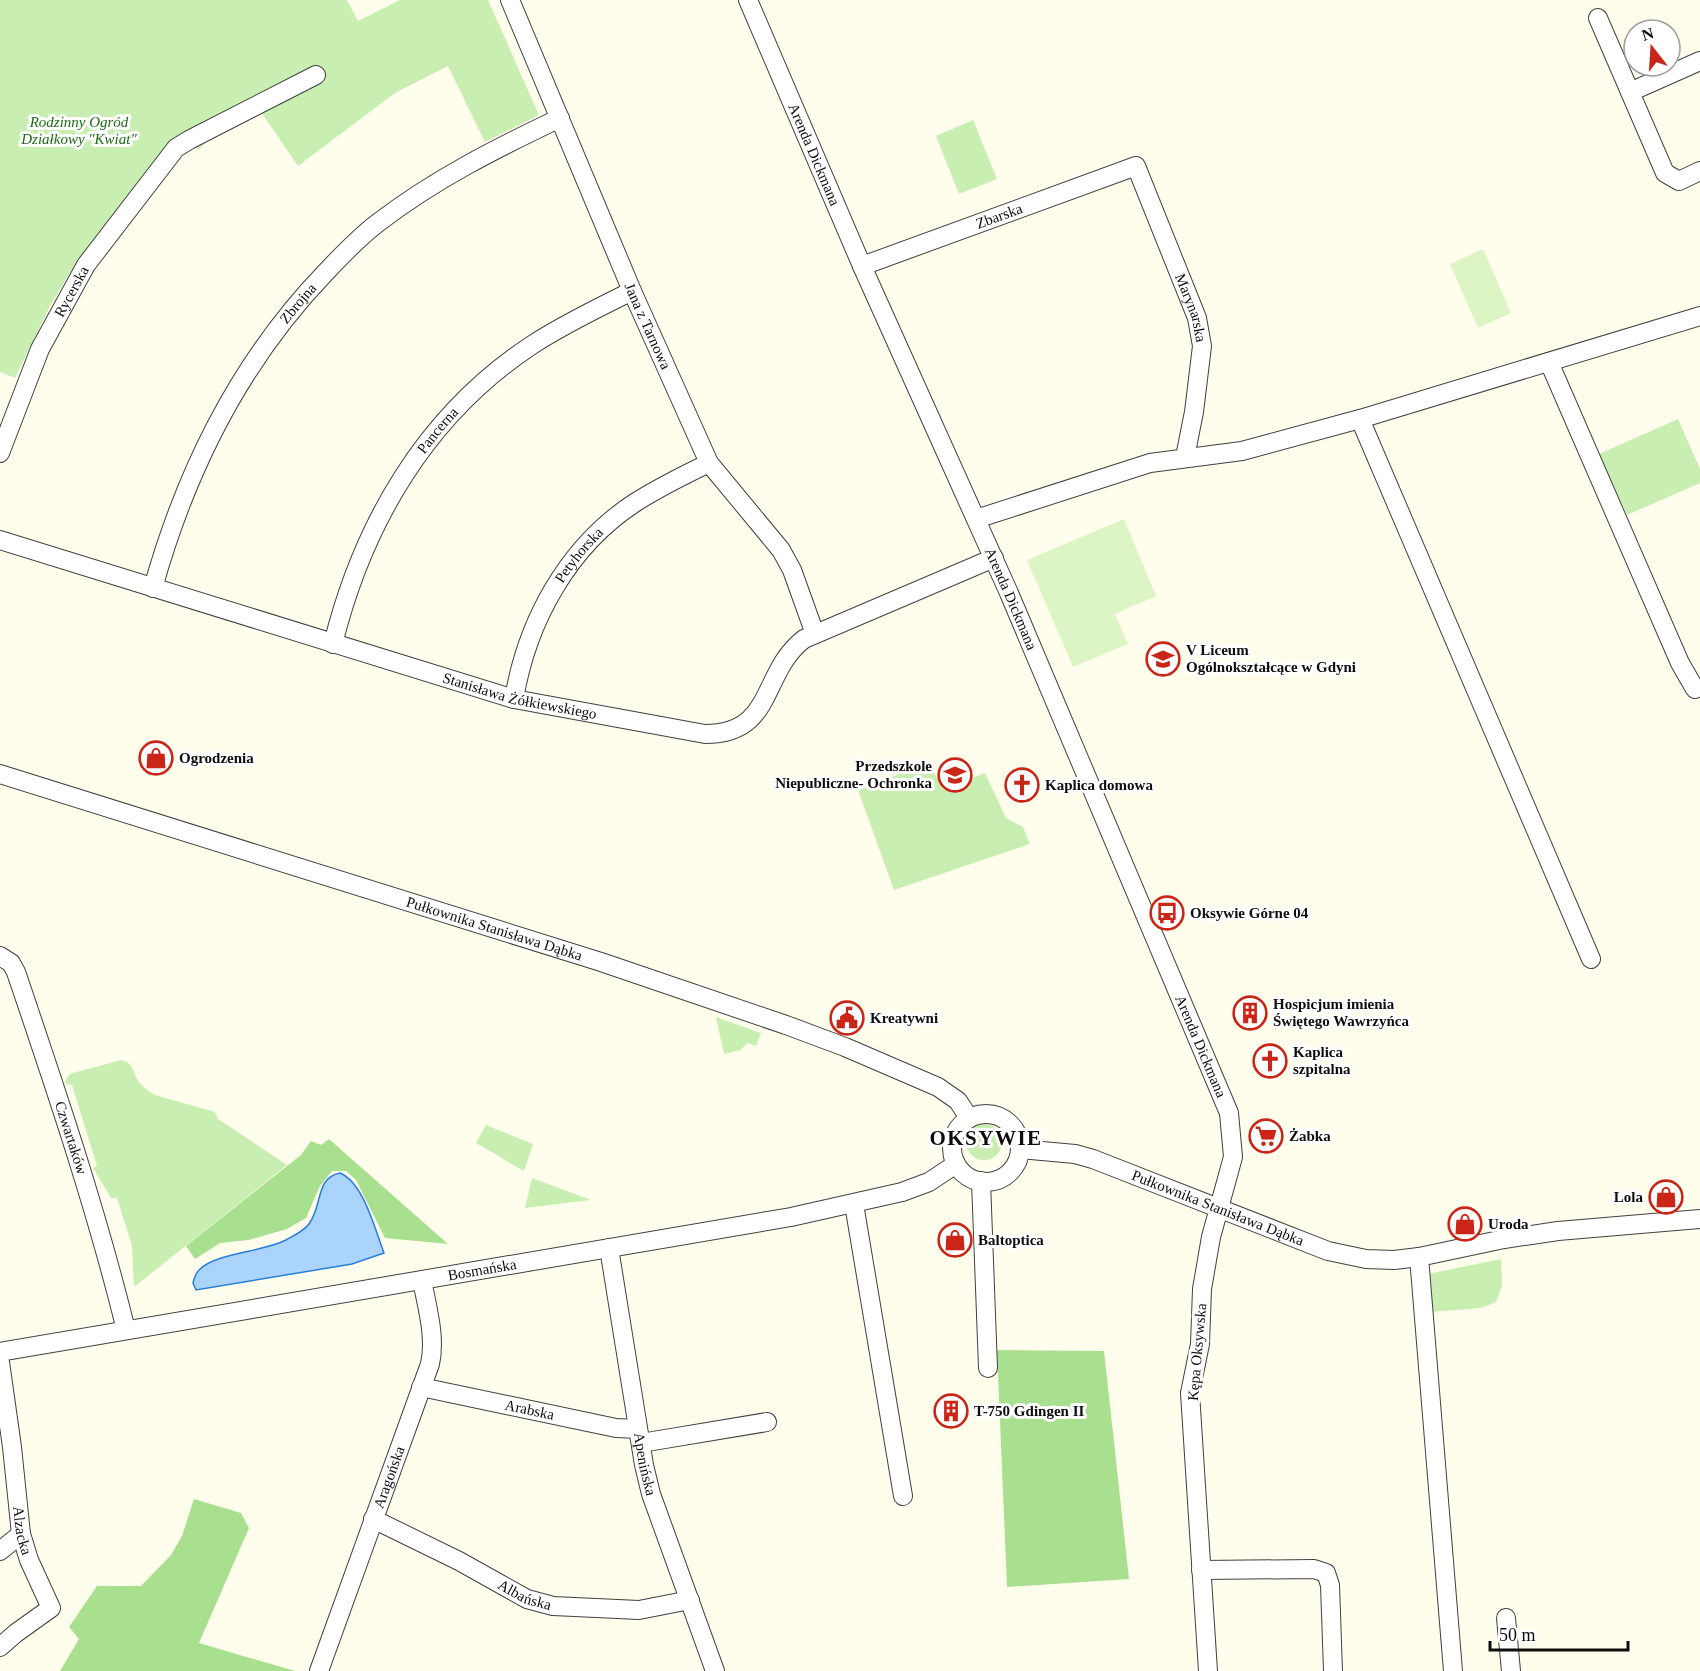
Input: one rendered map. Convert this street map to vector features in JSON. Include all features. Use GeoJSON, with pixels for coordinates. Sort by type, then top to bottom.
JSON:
{"type":"FeatureCollection","features":[{"type":"Feature","properties":{"kind":"street","name":"Jana z Tarnowa"},"geometry":{"type":"LineString","coordinates":[[510,0],[632,291],[710,463],[781,550],[792,570],[815,634]]}},
{"type":"Feature","properties":{"kind":"street","name":"Arenda Dickmana"},"geometry":{"type":"LineString","coordinates":[[748,0],[862,266],[994,558],[1229,1113],[1233,1157],[1218,1207]]}},
{"type":"Feature","properties":{"kind":"street"},"geometry":{"type":"LineString","coordinates":[[1598,18],[1665,173],[1679,181],[1700,171]]}},
{"type":"Feature","properties":{"kind":"street"},"geometry":{"type":"LineString","coordinates":[[1630,92],[1700,60]]}},
{"type":"Feature","properties":{"kind":"street","name":"Rycerska"},"geometry":{"type":"LineString","coordinates":[[0,453],[40,349],[86,265],[176,148],[316,75]]}},
{"type":"Feature","properties":{"kind":"street","name":"Zbrojna"},"geometry":{"type":"LineString","coordinates":[[153,588],[161,558],[189,479],[238,384],[271,336],[305,294],[377,222],[442,178],[483,155],[560,118]]}},
{"type":"Feature","properties":{"kind":"street","name":"Zbarska"},"geometry":{"type":"LineString","coordinates":[[862,266],[1136,166]]}},
{"type":"Feature","properties":{"kind":"street","name":"Marynarska"},"geometry":{"type":"LineString","coordinates":[[1136,166],[1199,327],[1202,346],[1194,412],[1185,458]]}},
{"type":"Feature","properties":{"kind":"street","name":"Pancerna"},"geometry":{"type":"LineString","coordinates":[[333,644],[340,615],[360,562],[390,495],[438,429],[469,395],[531,345],[564,325],[632,291]]}},
{"type":"Feature","properties":{"kind":"street"},"geometry":{"type":"LineString","coordinates":[[976,519],[1150,464],[1242,451],[1699,317]]}},
{"type":"Feature","properties":{"kind":"street"},"geometry":{"type":"LineString","coordinates":[[1549,362],[1680,663],[1695,689]]}},
{"type":"Feature","properties":{"kind":"street"},"geometry":{"type":"LineString","coordinates":[[1360,418],[1591,959]]}},
{"type":"Feature","properties":{"kind":"street","name":"Petyhorska"},"geometry":{"type":"LineString","coordinates":[[514,699],[519,671],[543,607],[566,567],[607,525],[634,503],[671,481],[710,463]]}},
{"type":"Feature","properties":{"kind":"street","name":"Stanisława Żółkiewskiego"},"geometry":{"type":"LineString","coordinates":[[0,540],[514,699],[705,734],[720,734],[736,730],[751,719],[792,648],[815,634],[994,558]]}},
{"type":"Feature","properties":{"kind":"street","name":"Pułkownika Stanisława Dąbka"},"geometry":{"type":"LineString","coordinates":[[0,774],[601,962],[786,1025],[845,1047],[938,1087],[958,1101],[969,1118]]}},
{"type":"Feature","properties":{"kind":"street","name":"Czwartaków"},"geometry":{"type":"LineString","coordinates":[[0,956],[11,963],[16,972],[58,1095],[99,1226],[126,1330]]}},
{"type":"Feature","properties":{"kind":"street"},"geometry":{"type":"LineString","coordinates":[[989,1114],[1007,1121],[1014,1129],[1020,1149],[1017,1161],[1010,1172],[1000,1179],[981,1181],[964,1173],[956,1164],[952,1151],[953,1138],[959,1127],[969,1118],[989,1114]]}},
{"type":"Feature","properties":{"kind":"street","name":"Pułkownika Stanisława Dąbka"},"geometry":{"type":"LineString","coordinates":[[1020,1149],[1075,1154],[1093,1159],[1328,1251],[1366,1259],[1394,1260],[1419,1257],[1504,1239],[1558,1231],[1700,1219]]}},
{"type":"Feature","properties":{"kind":"street","name":"Bosmańska"},"geometry":{"type":"LineString","coordinates":[[0,1352],[783,1219],[854,1204],[929,1182],[956,1164]]}},
{"type":"Feature","properties":{"kind":"street"},"geometry":{"type":"LineString","coordinates":[[981,1181],[988,1368]]}},
{"type":"Feature","properties":{"kind":"street"},"geometry":{"type":"LineString","coordinates":[[854,1204],[903,1496]]}},
{"type":"Feature","properties":{"kind":"street","name":"Kępa Oksywska"},"geometry":{"type":"LineString","coordinates":[[1208,1671],[1190,1393],[1200,1344],[1202,1289],[1218,1207]]}},
{"type":"Feature","properties":{"kind":"street","name":"Apenińska"},"geometry":{"type":"LineString","coordinates":[[609,1248],[651,1494],[715,1671]]}},
{"type":"Feature","properties":{"kind":"street"},"geometry":{"type":"LineString","coordinates":[[1419,1257],[1453,1671]]}},
{"type":"Feature","properties":{"kind":"street","name":"Aragońska"},"geometry":{"type":"LineString","coordinates":[[319,1671],[433,1351],[422,1280]]}},
{"type":"Feature","properties":{"kind":"street","name":"Alzacka"},"geometry":{"type":"LineString","coordinates":[[0,1362],[6,1448],[21,1534],[29,1560],[51,1608],[16,1632],[0,1647]]}},
{"type":"Feature","properties":{"kind":"street","name":"Arabska"},"geometry":{"type":"LineString","coordinates":[[421,1387],[616,1428],[640,1436],[768,1422]]}},
{"type":"Feature","properties":{"kind":"street","name":"Albańska"},"geometry":{"type":"LineString","coordinates":[[373,1519],[459,1561],[526,1599],[553,1606],[639,1610],[690,1600]]}},
{"type":"Feature","properties":{"kind":"street"},"geometry":{"type":"LineString","coordinates":[[0,1551],[21,1534]]}},
{"type":"Feature","properties":{"kind":"street"},"geometry":{"type":"LineString","coordinates":[[1201,1570],[1314,1569],[1326,1574],[1330,1585],[1333,1671]]}},
{"type":"Feature","properties":{"kind":"street"},"geometry":{"type":"LineString","coordinates":[[1506,1618],[1511,1671]]}},
{"type":"Feature","properties":{"kind":"green space","name":"Rodzinny Ogród Działkowy \"Kwiat\""},"geometry":{"type":"Polygon","coordinates":[[[0,0],[347,0],[358,21],[400,0],[488,0],[539,115],[485,142],[448,66],[395,93],[298,166],[259,109],[225,124],[198,150],[183,134],[170,142],[76,263],[50,306],[15,378],[0,372],[0,0]]]}},
{"type":"Feature","properties":{"kind":"green space"},"geometry":{"type":"Polygon","coordinates":[[[973,120],[997,179],[959,194],[936,136],[973,120]]]}},
{"type":"Feature","properties":{"kind":"green space"},"geometry":{"type":"Polygon","coordinates":[[[1483,249],[1511,313],[1478,328],[1450,264],[1483,249]]]}},
{"type":"Feature","properties":{"kind":"green space"},"geometry":{"type":"Polygon","coordinates":[[[1678,419],[1700,469],[1700,483],[1627,515],[1599,454],[1678,419]]]}},
{"type":"Feature","properties":{"kind":"green space"},"geometry":{"type":"Polygon","coordinates":[[[1124,519],[1156,596],[1115,614],[1128,644],[1073,667],[1027,560],[1124,519]]]}},
{"type":"Feature","properties":{"kind":"green space"},"geometry":{"type":"Polygon","coordinates":[[[928,763],[944,789],[985,773],[1006,818],[1023,827],[1030,844],[894,890],[858,790],[928,763]]]}},
{"type":"Feature","properties":{"kind":"green space"},"geometry":{"type":"Polygon","coordinates":[[[716,1017],[761,1033],[756,1046],[747,1043],[741,1050],[724,1054],[716,1017]]]}},
{"type":"Feature","properties":{"kind":"green space"},"geometry":{"type":"Polygon","coordinates":[[[121,1060],[129,1063],[141,1084],[155,1095],[215,1112],[218,1119],[287,1165],[134,1287],[132,1246],[117,1198],[111,1198],[93,1168],[97,1166],[72,1085],[65,1082],[73,1073],[121,1060]]]}},
{"type":"Feature","properties":{"kind":"green space"},"geometry":{"type":"Polygon","coordinates":[[[984,1124],[996,1130],[1002,1142],[996,1154],[984,1160],[972,1154],[966,1142],[972,1130],[984,1124]]]}},
{"type":"Feature","properties":{"kind":"green space"},"geometry":{"type":"Polygon","coordinates":[[[486,1125],[533,1144],[524,1171],[476,1143],[486,1125]]]}},
{"type":"Feature","properties":{"kind":"green space"},"geometry":{"type":"Polygon","coordinates":[[[329,1139],[448,1244],[385,1238],[356,1180],[346,1171],[332,1171],[320,1186],[306,1218],[287,1229],[249,1240],[220,1243],[195,1259],[186,1246],[301,1155],[311,1141],[321,1145],[329,1139]]]}},
{"type":"Feature","properties":{"kind":"green space"},"geometry":{"type":"Polygon","coordinates":[[[532,1178],[591,1200],[525,1208],[532,1178]]]}},
{"type":"Feature","properties":{"kind":"green space"},"geometry":{"type":"Polygon","coordinates":[[[1501,1259],[1502,1286],[1496,1302],[1481,1308],[1430,1312],[1428,1274],[1501,1259]]]}},
{"type":"Feature","properties":{"kind":"green space"},"geometry":{"type":"Polygon","coordinates":[[[997,1350],[1104,1351],[1129,1579],[1007,1587],[997,1350]]]}},
{"type":"Feature","properties":{"kind":"green space"},"geometry":{"type":"Polygon","coordinates":[[[194,1499],[241,1513],[249,1528],[199,1643],[295,1671],[60,1671],[79,1639],[69,1627],[97,1586],[141,1586],[171,1555],[182,1536],[194,1499]]]}},
{"type":"Feature","properties":{"kind":"water"},"geometry":{"type":"Polygon","coordinates":[[[340,1173],[356,1186],[384,1253],[352,1264],[196,1290],[193,1283],[195,1276],[206,1264],[227,1256],[276,1244],[304,1229],[313,1217],[323,1186],[332,1176],[340,1173]]]}},
{"type":"Feature","properties":{"kind":"place","name":"V Liceum Ogólnokształcące w Gdyni"},"geometry":{"type":"Point","coordinates":[1163,659]}},
{"type":"Feature","properties":{"kind":"place","name":"Ogrodzenia"},"geometry":{"type":"Point","coordinates":[156,758]}},
{"type":"Feature","properties":{"kind":"place","name":"Przedszkole Niepubliczne- Ochronka"},"geometry":{"type":"Point","coordinates":[955,775]}},
{"type":"Feature","properties":{"kind":"place","name":"Kaplica domowa"},"geometry":{"type":"Point","coordinates":[1022,785]}},
{"type":"Feature","properties":{"kind":"place","name":"Oksywie Górne 04"},"geometry":{"type":"Point","coordinates":[1167,913]}},
{"type":"Feature","properties":{"kind":"place","name":"Hospicjum imienia Świętego Wawrzyńca"},"geometry":{"type":"Point","coordinates":[1250,1013]}},
{"type":"Feature","properties":{"kind":"place","name":"Kreatywni"},"geometry":{"type":"Point","coordinates":[847,1018]}},
{"type":"Feature","properties":{"kind":"place","name":"Kaplica szpitalna"},"geometry":{"type":"Point","coordinates":[1270,1061]}},
{"type":"Feature","properties":{"kind":"place","name":"Żabka"},"geometry":{"type":"Point","coordinates":[1266,1136]}},
{"type":"Feature","properties":{"kind":"place","name":"Lola"},"geometry":{"type":"Point","coordinates":[1666,1197]}},
{"type":"Feature","properties":{"kind":"place","name":"Uroda"},"geometry":{"type":"Point","coordinates":[1465,1224]}},
{"type":"Feature","properties":{"kind":"place","name":"Baltoptica"},"geometry":{"type":"Point","coordinates":[955,1240]}},
{"type":"Feature","properties":{"kind":"place","name":"T-750 Gdingen II"},"geometry":{"type":"Point","coordinates":[951,1411]}},
{"type":"Feature","properties":{"kind":"district","name":"OKSYWIE"},"geometry":{"type":"Point","coordinates":[986,1138]}}]}
